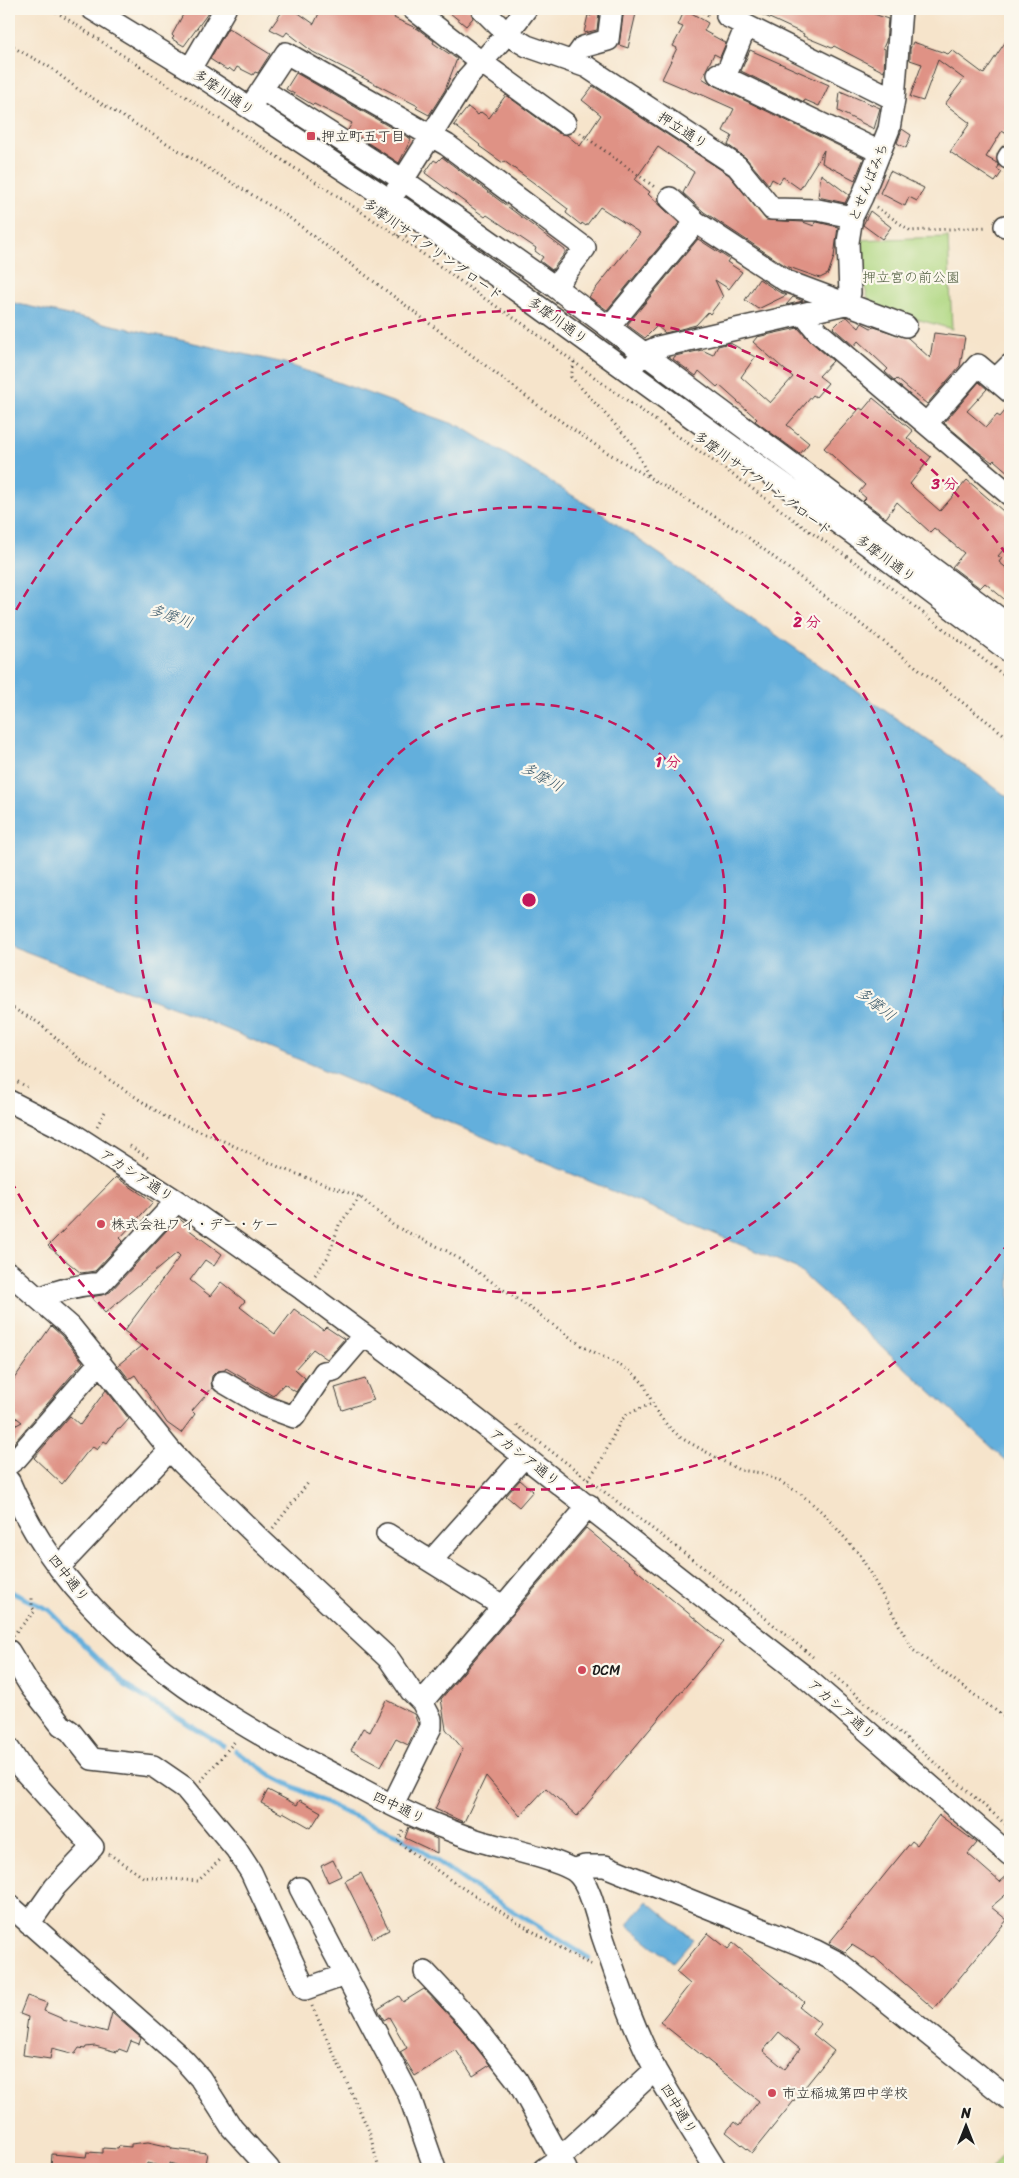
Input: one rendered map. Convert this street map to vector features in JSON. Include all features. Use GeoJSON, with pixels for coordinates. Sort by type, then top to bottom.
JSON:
{"type":"FeatureCollection","features":[{"type":"Feature","properties":{"kind":"street","name":"多摩川通り"},"geometry":{"type":"LineString","coordinates":[[92,9],[190,69],[390,200],[628,370],[879,553],[1010,652]]}},
{"type":"Feature","properties":{"kind":"street"},"geometry":{"type":"LineString","coordinates":[[190,69],[225,9]]}},
{"type":"Feature","properties":{"kind":"street"},"geometry":{"type":"LineString","coordinates":[[413,9],[480,62],[565,122]]}},
{"type":"Feature","properties":{"kind":"street","name":"押立通り"},"geometry":{"type":"LineString","coordinates":[[482,9],[507,34],[527,46],[587,67],[737,166],[772,209],[818,210],[852,217]]}},
{"type":"Feature","properties":{"kind":"street"},"geometry":{"type":"LineString","coordinates":[[390,200],[457,94],[480,62],[507,34],[526,9]]}},
{"type":"Feature","properties":{"kind":"street"},"geometry":{"type":"LineString","coordinates":[[573,61],[583,47],[608,40],[612,9]]}},
{"type":"Feature","properties":{"kind":"street","name":"とせんばみち"},"geometry":{"type":"LineString","coordinates":[[845,304],[850,293],[848,242],[852,217],[889,129],[894,99],[897,10]]}},
{"type":"Feature","properties":{"kind":"street"},"geometry":{"type":"LineString","coordinates":[[727,16],[894,99]]}},
{"type":"Feature","properties":{"kind":"street"},"geometry":{"type":"LineString","coordinates":[[746,26],[722,75],[880,152]]}},
{"type":"Feature","properties":{"kind":"street"},"geometry":{"type":"LineString","coordinates":[[250,109],[286,53],[432,136],[585,248],[555,287]]}},
{"type":"Feature","properties":{"kind":"street"},"geometry":{"type":"LineString","coordinates":[[262,90],[403,180],[555,287],[642,354],[1010,626]]}},
{"type":"Feature","properties":{"kind":"street"},"geometry":{"type":"LineString","coordinates":[[670,198],[696,222],[786,281],[906,326]]}},
{"type":"Feature","properties":{"kind":"street"},"geometry":{"type":"LineString","coordinates":[[609,327],[696,222]]}},
{"type":"Feature","properties":{"kind":"street"},"geometry":{"type":"LineString","coordinates":[[628,370],[642,354],[658,347],[804,315],[845,304]]}},
{"type":"Feature","properties":{"kind":"street"},"geometry":{"type":"LineString","coordinates":[[804,315],[818,332],[1010,495]]}},
{"type":"Feature","properties":{"kind":"street"},"geometry":{"type":"LineString","coordinates":[[927,423],[978,365],[1005,379]]}},
{"type":"Feature","properties":{"kind":"street","name":"アカシア通り"},"geometry":{"type":"LineString","coordinates":[[9,1101],[70,1132],[177,1201],[364,1334],[588,1505],[804,1676],[1010,1855]]}},
{"type":"Feature","properties":{"kind":"street"},"geometry":{"type":"LineString","coordinates":[[40,1298],[80,1285],[101,1282],[177,1201]]}},
{"type":"Feature","properties":{"kind":"street"},"geometry":{"type":"LineString","coordinates":[[9,1273],[40,1298],[71,1327],[170,1450],[262,1541],[389,1659],[411,1691],[422,1702],[431,1719],[431,1727],[392,1804]]}},
{"type":"Feature","properties":{"kind":"street"},"geometry":{"type":"LineString","coordinates":[[223,1382],[264,1406],[294,1417],[324,1372],[334,1370],[364,1334]]}},
{"type":"Feature","properties":{"kind":"street"},"geometry":{"type":"LineString","coordinates":[[9,1464],[17,1458],[100,1362]]}},
{"type":"Feature","properties":{"kind":"street"},"geometry":{"type":"LineString","coordinates":[[59,1567],[170,1450]]}},
{"type":"Feature","properties":{"kind":"street"},"geometry":{"type":"LineString","coordinates":[[431,1561],[524,1456]]}},
{"type":"Feature","properties":{"kind":"street","name":"四中通り"},"geometry":{"type":"LineString","coordinates":[[9,1481],[35,1534],[82,1596],[111,1628],[151,1663],[207,1702],[307,1760],[410,1814],[479,1841],[562,1864],[579,1874],[586,1887],[618,1986],[655,2070],[716,2169]]}},
{"type":"Feature","properties":{"kind":"street"},"geometry":{"type":"LineString","coordinates":[[422,1702],[588,1505]]}},
{"type":"Feature","properties":{"kind":"street"},"geometry":{"type":"LineString","coordinates":[[387,1534],[504,1607]]}},
{"type":"Feature","properties":{"kind":"street"},"geometry":{"type":"LineString","coordinates":[[9,1651],[31,1687],[61,1725],[70,1732],[92,1759],[153,1766],[184,1788],[234,1847],[250,1872],[305,1989],[345,1975]]}},
{"type":"Feature","properties":{"kind":"street"},"geometry":{"type":"LineString","coordinates":[[9,1749],[22,1768],[93,1847],[54,1887],[29,1924]]}},
{"type":"Feature","properties":{"kind":"street"},"geometry":{"type":"LineString","coordinates":[[573,1870],[585,1866],[604,1866],[839,1963],[1009,2097]]}},
{"type":"Feature","properties":{"kind":"street"},"geometry":{"type":"LineString","coordinates":[[300,1888],[409,2096],[434,2169]]}},
{"type":"Feature","properties":{"kind":"street"},"geometry":{"type":"LineString","coordinates":[[9,1905],[183,2059],[200,2078],[232,2128],[269,2169]]}},
{"type":"Feature","properties":{"kind":"street"},"geometry":{"type":"LineString","coordinates":[[424,1972],[476,2027],[516,2080],[557,2166],[655,2070]]}},
{"type":"Feature","properties":{"kind":"path","name":"多摩川サイクリングロード"},"geometry":{"type":"LineString","coordinates":[[52,9],[394,233],[809,531],[874,575],[1010,680]]}},
{"type":"Feature","properties":{"kind":"path"},"geometry":{"type":"LineString","coordinates":[[9,45],[48,66],[79,90],[287,216],[543,409],[603,450],[741,532],[1010,739]]}},
{"type":"Feature","properties":{"kind":"path"},"geometry":{"type":"LineString","coordinates":[[565,122],[670,198]]}},
{"type":"Feature","properties":{"kind":"path"},"geometry":{"type":"LineString","coordinates":[[862,197],[911,232],[1008,226]]}},
{"type":"Feature","properties":{"kind":"path"},"geometry":{"type":"LineString","coordinates":[[574,361],[571,377],[633,444],[648,475]]}},
{"type":"Feature","properties":{"kind":"path"},"geometry":{"type":"LineString","coordinates":[[9,1006],[39,1023],[84,1063],[167,1118],[215,1137],[283,1169],[360,1197],[394,1226],[455,1256],[582,1346],[630,1371],[644,1384],[656,1411],[667,1426],[681,1438],[739,1470],[762,1473],[779,1481],[801,1494],[822,1512],[860,1555],[913,1650],[1010,1721]]}},
{"type":"Feature","properties":{"kind":"path"},"geometry":{"type":"LineString","coordinates":[[97,1126],[106,1110]]}},
{"type":"Feature","properties":{"kind":"path"},"geometry":{"type":"LineString","coordinates":[[314,1275],[328,1257],[339,1225],[360,1197]]}},
{"type":"Feature","properties":{"kind":"path"},"geometry":{"type":"LineString","coordinates":[[588,1479],[600,1462],[620,1422],[627,1414],[653,1403]]}},
{"type":"Feature","properties":{"kind":"path"},"geometry":{"type":"LineString","coordinates":[[262,1541],[308,1483]]}},
{"type":"Feature","properties":{"kind":"path"},"geometry":{"type":"LineString","coordinates":[[9,1639],[35,1611],[32,1606],[32,1597]]}},
{"type":"Feature","properties":{"kind":"path"},"geometry":{"type":"LineString","coordinates":[[189,1794],[248,1727]]}},
{"type":"Feature","properties":{"kind":"path"},"geometry":{"type":"LineString","coordinates":[[402,1833],[398,1842],[456,1884],[568,1952],[601,1969]]}},
{"type":"Feature","properties":{"kind":"path"},"geometry":{"type":"LineString","coordinates":[[93,1847],[100,1848],[142,1877],[198,1881],[234,1847]]}},
{"type":"Feature","properties":{"kind":"path"},"geometry":{"type":"LineString","coordinates":[[305,1989],[369,2131],[379,2169]]}},
{"type":"Feature","properties":{"kind":"green space","name":"押立宮の前公園"},"geometry":{"type":"Polygon","coordinates":[[[948,237],[952,329],[870,306],[852,240],[948,237]]]}},
{"type":"Feature","properties":{"kind":"green space"},"geometry":{"type":"Polygon","coordinates":[[[1010,2144],[1010,2169],[991,2169],[1010,2144]]]}},
{"type":"Feature","properties":{"kind":"water","name":"多摩川"},"geometry":{"type":"Polygon","coordinates":[[[9,302],[284,363],[462,427],[599,512],[1010,799],[1010,1464],[796,1268],[193,1015],[9,945],[9,302]]]}},
{"type":"Feature","properties":{"kind":"water"},"geometry":{"type":"Polygon","coordinates":[[[647,1901],[693,1939],[673,1962],[627,1925],[647,1901]]]}},
{"type":"Feature","properties":{"kind":"building"},"geometry":{"type":"Polygon","coordinates":[[[186,9],[211,9],[184,46],[172,39],[174,37],[172,35],[186,9]]]}},
{"type":"Feature","properties":{"kind":"building"},"geometry":{"type":"Polygon","coordinates":[[[284,9],[293,9],[314,24],[321,9],[399,9],[394,18],[418,29],[434,41],[433,43],[457,59],[445,90],[429,115],[416,108],[418,106],[313,52],[287,32],[284,36],[270,29],[284,9]]]}},
{"type":"Feature","properties":{"kind":"building"},"geometry":{"type":"Polygon","coordinates":[[[445,9],[470,9],[473,18],[466,26],[445,9]]]}},
{"type":"Feature","properties":{"kind":"building"},"geometry":{"type":"Polygon","coordinates":[[[624,9],[637,9],[628,48],[619,45],[624,9]]]}},
{"type":"Feature","properties":{"kind":"building"},"geometry":{"type":"Polygon","coordinates":[[[685,9],[708,23],[704,31],[726,43],[720,57],[714,54],[702,78],[864,158],[855,180],[822,163],[824,150],[800,189],[783,177],[779,183],[772,179],[769,185],[746,158],[728,145],[732,136],[723,131],[734,109],[662,79],[677,48],[673,46],[683,27],[678,25],[685,9]]]}},
{"type":"Feature","properties":{"kind":"building"},"geometry":{"type":"Polygon","coordinates":[[[750,9],[860,9],[888,19],[886,41],[883,48],[885,49],[884,72],[834,46],[832,48],[803,36],[804,34],[750,9]]]}},
{"type":"Feature","properties":{"kind":"building"},"geometry":{"type":"Polygon","coordinates":[[[592,13],[599,14],[597,30],[584,33],[588,15],[591,16],[592,13]]]}},
{"type":"Feature","properties":{"kind":"building"},"geometry":{"type":"Polygon","coordinates":[[[228,28],[270,54],[258,73],[255,72],[253,75],[237,67],[234,72],[229,68],[227,70],[210,59],[228,28]]]}},
{"type":"Feature","properties":{"kind":"building"},"geometry":{"type":"Polygon","coordinates":[[[1010,35],[1010,125],[1005,133],[1002,131],[986,157],[997,163],[999,166],[997,169],[1002,172],[995,182],[950,152],[970,123],[945,104],[964,79],[938,60],[923,101],[910,97],[922,64],[910,60],[910,49],[913,42],[948,54],[952,50],[984,74],[1010,35]]]}},
{"type":"Feature","properties":{"kind":"building"},"geometry":{"type":"Polygon","coordinates":[[[750,50],[829,85],[819,106],[805,100],[804,102],[741,71],[750,50]]]}},
{"type":"Feature","properties":{"kind":"building"},"geometry":{"type":"Polygon","coordinates":[[[296,73],[411,139],[399,163],[348,130],[352,123],[313,105],[286,89],[296,73]]]}},
{"type":"Feature","properties":{"kind":"building"},"geometry":{"type":"Polygon","coordinates":[[[593,86],[729,175],[766,220],[803,222],[814,226],[815,222],[817,222],[838,227],[834,257],[828,274],[820,278],[786,266],[704,212],[683,193],[694,172],[658,147],[635,180],[650,192],[648,194],[679,223],[607,310],[589,297],[640,233],[600,207],[586,226],[582,223],[581,225],[566,213],[568,209],[504,161],[503,163],[479,146],[454,125],[468,107],[478,115],[481,112],[489,118],[506,95],[558,133],[567,135],[580,146],[601,115],[582,100],[593,86]]]}},
{"type":"Feature","properties":{"kind":"building"},"geometry":{"type":"Polygon","coordinates":[[[840,91],[880,108],[874,129],[838,111],[840,91]]]}},
{"type":"Feature","properties":{"kind":"building"},"geometry":{"type":"Polygon","coordinates":[[[902,129],[911,135],[906,148],[897,143],[902,129]]]}},
{"type":"Feature","properties":{"kind":"building"},"geometry":{"type":"Polygon","coordinates":[[[442,157],[565,250],[565,253],[552,270],[540,261],[543,257],[535,251],[536,248],[487,215],[485,217],[425,173],[434,160],[437,162],[442,157]]]}},
{"type":"Feature","properties":{"kind":"building"},"geometry":{"type":"Polygon","coordinates":[[[890,171],[924,188],[917,201],[909,197],[905,206],[880,193],[890,171]]]}},
{"type":"Feature","properties":{"kind":"building"},"geometry":{"type":"Polygon","coordinates":[[[821,174],[849,195],[845,203],[818,197],[821,174]]]}},
{"type":"Feature","properties":{"kind":"building"},"geometry":{"type":"Polygon","coordinates":[[[870,211],[891,227],[882,239],[863,225],[870,211]]]}},
{"type":"Feature","properties":{"kind":"building"},"geometry":{"type":"Polygon","coordinates":[[[698,239],[729,259],[727,262],[742,272],[729,289],[715,280],[723,297],[710,314],[708,312],[696,325],[665,333],[657,326],[645,338],[627,325],[698,239]]]}},
{"type":"Feature","properties":{"kind":"building"},"geometry":{"type":"Polygon","coordinates":[[[759,279],[787,295],[758,309],[745,300],[759,279]]]}},
{"type":"Feature","properties":{"kind":"building"},"geometry":{"type":"Polygon","coordinates":[[[793,297],[803,301],[786,305],[793,297]]]}},
{"type":"Feature","properties":{"kind":"building"},"geometry":{"type":"Polygon","coordinates":[[[847,317],[859,328],[862,323],[871,328],[874,327],[908,338],[930,358],[934,333],[965,337],[960,366],[927,404],[897,379],[895,381],[885,372],[888,369],[858,341],[854,346],[833,328],[847,317]]]}},
{"type":"Feature","properties":{"kind":"building"},"geometry":{"type":"Polygon","coordinates":[[[798,328],[833,361],[819,376],[828,383],[816,397],[813,395],[787,425],[809,443],[800,454],[755,421],[757,419],[719,385],[717,387],[699,371],[696,376],[673,359],[675,356],[702,350],[713,355],[718,346],[730,343],[755,357],[741,377],[770,403],[793,377],[753,342],[757,337],[798,328]]]}},
{"type":"Feature","properties":{"kind":"building"},"geometry":{"type":"Polygon","coordinates":[[[979,382],[987,389],[967,411],[986,427],[997,415],[1000,417],[1010,405],[1010,474],[994,460],[992,462],[976,450],[944,423],[979,382]]]}},
{"type":"Feature","properties":{"kind":"building"},"geometry":{"type":"Polygon","coordinates":[[[873,398],[913,431],[907,438],[931,457],[910,484],[940,511],[967,480],[1010,517],[1010,542],[998,556],[1002,558],[999,562],[1010,571],[1010,604],[985,583],[980,588],[952,567],[964,553],[934,528],[930,532],[897,502],[886,518],[863,501],[866,498],[859,492],[865,485],[824,448],[860,408],[863,410],[873,398]]]}},
{"type":"Feature","properties":{"kind":"building","name":"株式会社ワイ・デー・ケー"},"geometry":{"type":"Polygon","coordinates":[[[116,1177],[153,1202],[120,1238],[123,1241],[95,1271],[81,1273],[48,1246],[116,1177]]]}},
{"type":"Feature","properties":{"kind":"building"},"geometry":{"type":"Polygon","coordinates":[[[178,1218],[190,1227],[188,1229],[222,1254],[214,1266],[205,1260],[190,1280],[210,1296],[221,1282],[245,1301],[240,1307],[275,1334],[294,1309],[323,1330],[326,1327],[344,1339],[327,1359],[313,1349],[295,1369],[305,1378],[296,1392],[284,1384],[273,1396],[226,1368],[225,1370],[217,1371],[212,1376],[212,1388],[192,1411],[195,1414],[181,1433],[167,1423],[135,1375],[129,1379],[118,1365],[141,1346],[124,1331],[180,1256],[177,1253],[105,1313],[91,1297],[110,1292],[178,1218]]]}},
{"type":"Feature","properties":{"kind":"building"},"geometry":{"type":"Polygon","coordinates":[[[51,1326],[62,1336],[83,1362],[11,1446],[9,1429],[22,1422],[9,1412],[9,1386],[51,1326]]]}},
{"type":"Feature","properties":{"kind":"building"},"geometry":{"type":"Polygon","coordinates":[[[365,1379],[374,1400],[342,1410],[335,1388],[365,1379]]]}},
{"type":"Feature","properties":{"kind":"building"},"geometry":{"type":"Polygon","coordinates":[[[106,1390],[129,1419],[120,1429],[118,1428],[107,1443],[104,1441],[97,1450],[93,1447],[88,1451],[62,1484],[34,1458],[70,1416],[80,1425],[106,1390]]]}},
{"type":"Feature","properties":{"kind":"building"},"geometry":{"type":"Polygon","coordinates":[[[520,1480],[533,1491],[519,1507],[506,1496],[520,1480]]]}},
{"type":"Feature","properties":{"kind":"building","name":"DCM"},"geometry":{"type":"Polygon","coordinates":[[[586,1528],[723,1642],[577,1816],[546,1788],[520,1816],[486,1776],[464,1822],[435,1809],[463,1749],[446,1729],[441,1699],[586,1528]]]}},
{"type":"Feature","properties":{"kind":"building"},"geometry":{"type":"Polygon","coordinates":[[[386,1700],[414,1714],[418,1724],[408,1745],[396,1739],[381,1766],[351,1750],[363,1728],[370,1732],[386,1700]]]}},
{"type":"Feature","properties":{"kind":"building"},"geometry":{"type":"Polygon","coordinates":[[[268,1790],[297,1805],[300,1800],[321,1812],[311,1828],[283,1812],[282,1814],[261,1803],[268,1790]]]}},
{"type":"Feature","properties":{"kind":"building"},"geometry":{"type":"Polygon","coordinates":[[[939,1815],[977,1843],[968,1854],[1000,1882],[1010,1873],[1010,1891],[991,1907],[1007,1920],[934,2009],[874,1957],[852,1945],[845,1952],[829,1943],[912,1841],[917,1845],[939,1815]]]}},
{"type":"Feature","properties":{"kind":"building"},"geometry":{"type":"Polygon","coordinates":[[[409,1827],[437,1839],[437,1853],[405,1838],[409,1827]]]}},
{"type":"Feature","properties":{"kind":"building"},"geometry":{"type":"Polygon","coordinates":[[[333,1860],[341,1876],[328,1882],[321,1866],[333,1860]]]}},
{"type":"Feature","properties":{"kind":"building"},"geometry":{"type":"Polygon","coordinates":[[[361,1873],[389,1930],[373,1938],[345,1881],[361,1873]]]}},
{"type":"Feature","properties":{"kind":"building"},"geometry":{"type":"Polygon","coordinates":[[[708,1933],[728,1949],[733,1943],[804,2002],[799,2007],[821,2024],[813,2034],[834,2051],[752,2153],[726,2132],[734,2122],[739,2126],[759,2101],[660,2022],[690,1984],[676,1972],[708,1933]],[[779,2032],[763,2051],[785,2069],[800,2049],[779,2032]]]}},
{"type":"Feature","properties":{"kind":"building"},"geometry":{"type":"Polygon","coordinates":[[[424,1989],[460,2027],[490,2065],[473,2076],[456,2050],[415,2076],[400,2052],[407,2048],[389,2017],[384,2020],[378,2009],[399,1996],[403,2002],[424,1989]]]}},
{"type":"Feature","properties":{"kind":"building"},"geometry":{"type":"Polygon","coordinates":[[[27,1996],[47,2003],[44,2011],[63,2020],[107,2032],[112,2013],[141,2038],[139,2044],[131,2041],[127,2052],[119,2049],[117,2052],[95,2046],[86,2047],[85,2049],[79,2048],[75,2054],[52,2048],[50,2059],[23,2055],[28,2017],[20,2014],[27,1996]]]}},
{"type":"Feature","properties":{"kind":"building"},"geometry":{"type":"Polygon","coordinates":[[[148,2142],[171,2147],[172,2149],[207,2153],[204,2169],[188,2169],[170,2163],[169,2168],[147,2163],[146,2169],[51,2169],[52,2154],[86,2157],[87,2152],[103,2153],[103,2148],[118,2149],[119,2146],[131,2147],[131,2144],[148,2142]]]}},
{"type":"Feature","properties":{"kind":"waterway"},"geometry":{"type":"LineString","coordinates":[[9,1591],[49,1610],[124,1685],[223,1745]]}},
{"type":"Feature","properties":{"kind":"waterway"},"geometry":{"type":"LineString","coordinates":[[236,1751],[274,1777],[344,1812],[398,1834],[468,1883],[589,1958]]}},
{"type":"Feature","properties":{"kind":"place","name":"押立町五丁目"},"geometry":{"type":"Point","coordinates":[311,136]}},
{"type":"Feature","properties":{"kind":"place","name":"株式会社ワイ・デー・ケー"},"geometry":{"type":"Point","coordinates":[101,1224]}},
{"type":"Feature","properties":{"kind":"place","name":"DCM"},"geometry":{"type":"Point","coordinates":[582,1670]}},
{"type":"Feature","properties":{"kind":"place","name":"市立稲城第四中学校"},"geometry":{"type":"Point","coordinates":[772,2093]}}]}
